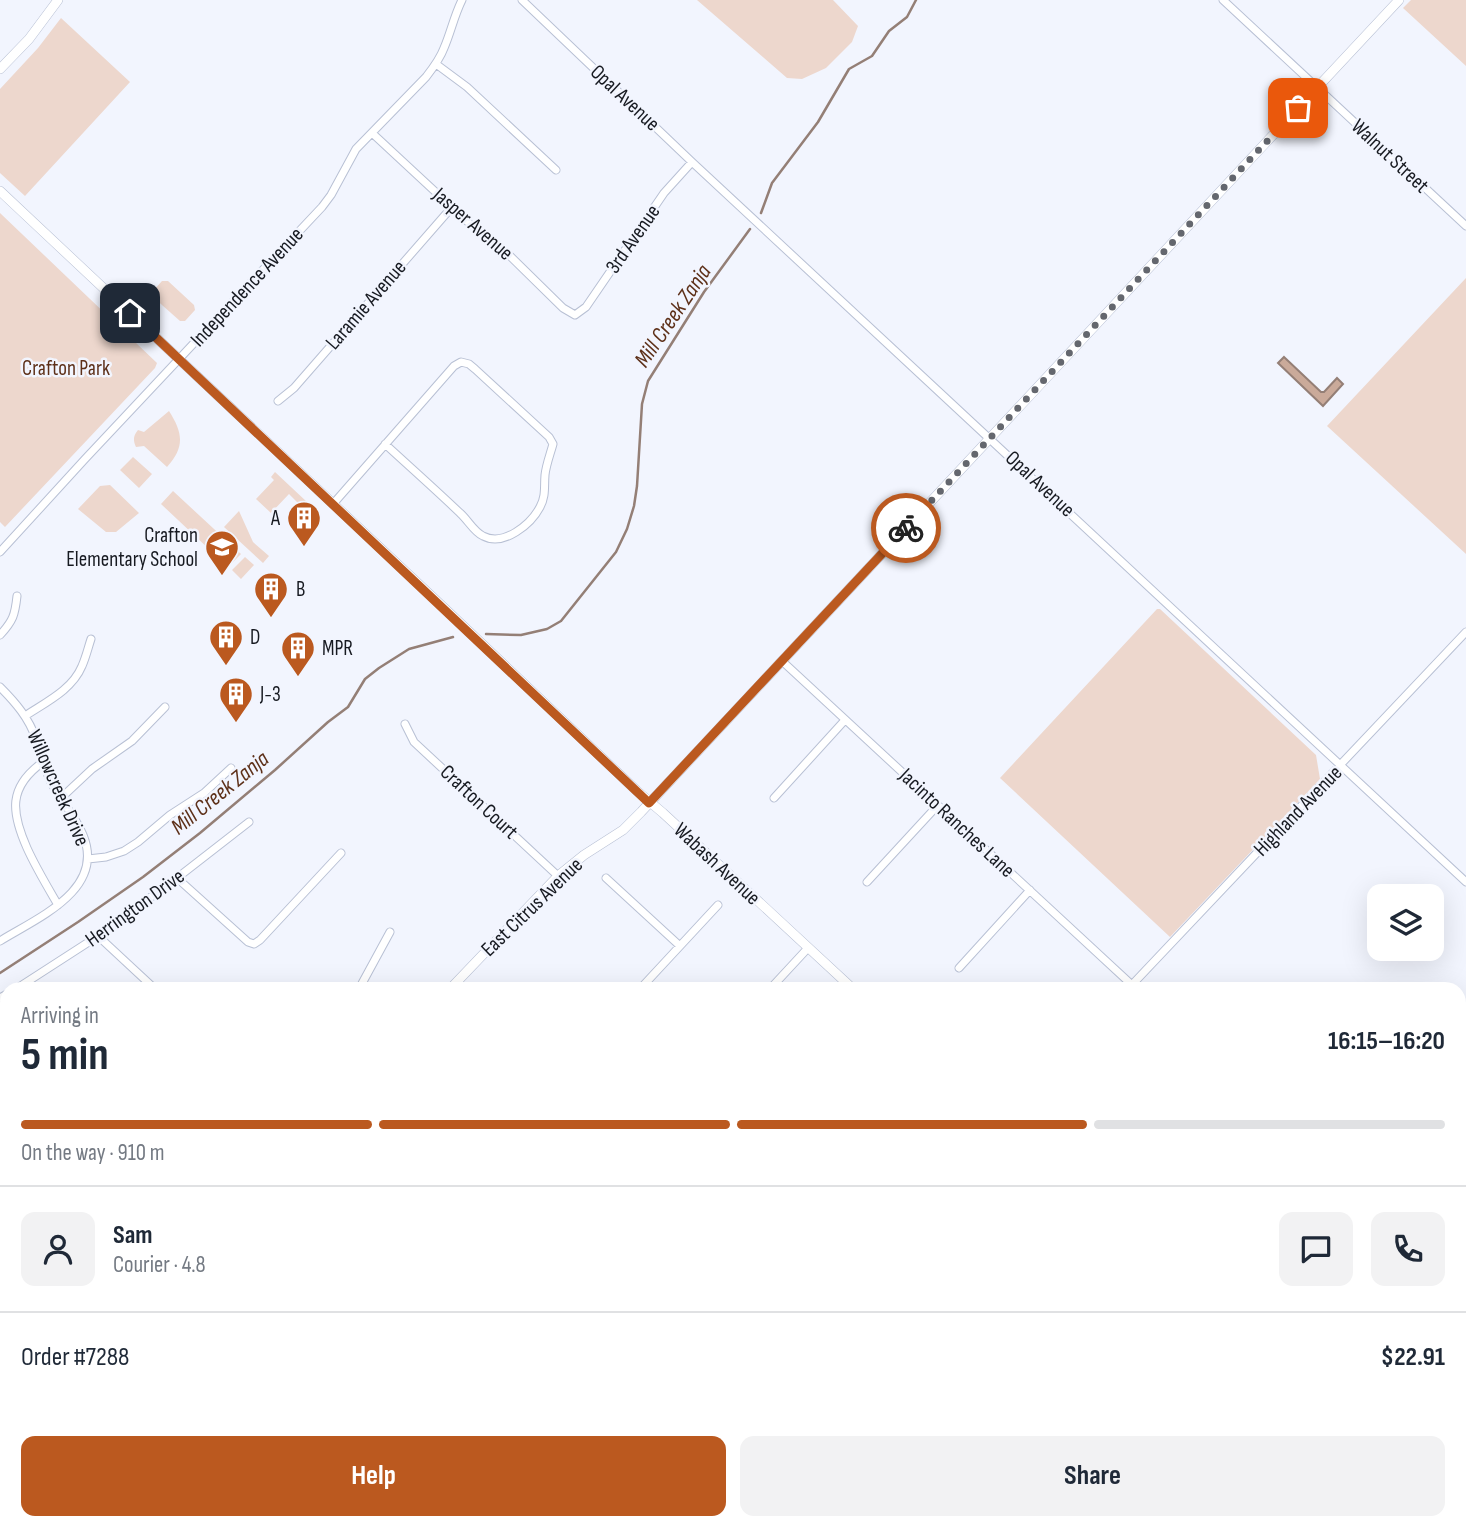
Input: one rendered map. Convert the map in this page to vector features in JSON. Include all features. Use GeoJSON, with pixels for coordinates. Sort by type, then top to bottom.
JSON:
{"type":"FeatureCollection","features":[{"type":"Feature","properties":{"kind":"street"},"geometry":{"type":"LineString","coordinates":[[0,69],[29,39],[58,0]]}},
{"type":"Feature","properties":{"kind":"street","name":"Independence Avenue"},"geometry":{"type":"LineString","coordinates":[[0,552],[321,207],[331,195],[350,158],[436,64],[462,0]]}},
{"type":"Feature","properties":{"kind":"street","name":"Opal Avenue"},"geometry":{"type":"LineString","coordinates":[[522,0],[692,162],[1466,882]]}},
{"type":"Feature","properties":{"kind":"street","name":"Walnut Street"},"geometry":{"type":"LineString","coordinates":[[1223,0],[1466,226]]}},
{"type":"Feature","properties":{"kind":"street","name":"East Citrus Avenue"},"geometry":{"type":"LineString","coordinates":[[457,982],[558,876],[584,855],[623,830],[649,803],[1399,0]]}},
{"type":"Feature","properties":{"kind":"street"},"geometry":{"type":"LineString","coordinates":[[436,64],[467,87],[556,170]]}},
{"type":"Feature","properties":{"kind":"street","name":"Jasper Avenue"},"geometry":{"type":"LineString","coordinates":[[372,132],[470,224],[499,246],[564,308],[575,315]]}},
{"type":"Feature","properties":{"kind":"street","name":"3rd Avenue"},"geometry":{"type":"LineString","coordinates":[[575,315],[586,307],[664,193],[692,162]]}},
{"type":"Feature","properties":{"kind":"street","name":"Wabash Avenue"},"geometry":{"type":"LineString","coordinates":[[0,191],[649,803],[845,982]]}},
{"type":"Feature","properties":{"kind":"street","name":"Laramie Avenue"},"geometry":{"type":"LineString","coordinates":[[278,401],[294,388],[452,207]]}},
{"type":"Feature","properties":{"kind":"street"},"geometry":{"type":"LineString","coordinates":[[333,504],[385,444],[454,366],[461,362],[470,364],[549,437],[552,444],[541,505],[529,524],[506,537],[495,539],[482,536],[463,515],[385,444]]}},
{"type":"Feature","properties":{"kind":"street"},"geometry":{"type":"LineString","coordinates":[[0,635],[10,625],[15,614],[17,596]]}},
{"type":"Feature","properties":{"kind":"street","name":"Highland Avenue"},"geometry":{"type":"LineString","coordinates":[[1135,982],[1466,632]]}},
{"type":"Feature","properties":{"kind":"street"},"geometry":{"type":"LineString","coordinates":[[25,716],[63,691],[75,678],[91,639]]}},
{"type":"Feature","properties":{"kind":"street","name":"Jacinto Ranches Lane"},"geometry":{"type":"LineString","coordinates":[[782,661],[1030,890],[1125,982]]}},
{"type":"Feature","properties":{"kind":"street","name":"Willowcreek Drive"},"geometry":{"type":"LineString","coordinates":[[0,687],[25,716],[36,737],[50,780],[83,833],[88,859],[84,874],[69,897],[0,941]]}},
{"type":"Feature","properties":{"kind":"street"},"geometry":{"type":"LineString","coordinates":[[61,798],[92,769],[132,741],[165,707]]}},
{"type":"Feature","properties":{"kind":"street"},"geometry":{"type":"LineString","coordinates":[[774,798],[845,720]]}},
{"type":"Feature","properties":{"kind":"street","name":"Crafton Court"},"geometry":{"type":"LineString","coordinates":[[405,724],[414,742],[558,876]]}},
{"type":"Feature","properties":{"kind":"street"},"geometry":{"type":"LineString","coordinates":[[43,762],[25,779],[19,790],[15,813],[17,826],[58,905]]}},
{"type":"Feature","properties":{"kind":"street"},"geometry":{"type":"LineString","coordinates":[[88,859],[124,851],[175,811],[204,793],[231,768]]}},
{"type":"Feature","properties":{"kind":"street"},"geometry":{"type":"LineString","coordinates":[[867,882],[938,805]]}},
{"type":"Feature","properties":{"kind":"street","name":"Herrington Drive"},"geometry":{"type":"LineString","coordinates":[[27,982],[98,936],[249,822]]}},
{"type":"Feature","properties":{"kind":"street"},"geometry":{"type":"LineString","coordinates":[[177,878],[247,942],[254,944],[341,853]]}},
{"type":"Feature","properties":{"kind":"street"},"geometry":{"type":"LineString","coordinates":[[606,878],[680,946]]}},
{"type":"Feature","properties":{"kind":"street"},"geometry":{"type":"LineString","coordinates":[[959,968],[1030,890]]}},
{"type":"Feature","properties":{"kind":"street"},"geometry":{"type":"LineString","coordinates":[[647,982],[718,905]]}},
{"type":"Feature","properties":{"kind":"street"},"geometry":{"type":"LineString","coordinates":[[363,982],[390,932]]}},
{"type":"Feature","properties":{"kind":"street"},"geometry":{"type":"LineString","coordinates":[[98,936],[147,982]]}},
{"type":"Feature","properties":{"kind":"street"},"geometry":{"type":"LineString","coordinates":[[776,982],[808,948]]}},
{"type":"Feature","properties":{"kind":"green space"},"geometry":{"type":"Polygon","coordinates":[[[697,0],[833,0],[858,26],[852,42],[826,68],[802,79],[787,78],[697,0]]]}},
{"type":"Feature","properties":{"kind":"green space"},"geometry":{"type":"Polygon","coordinates":[[[1411,0],[1466,0],[1466,66],[1403,8],[1411,0]]]}},
{"type":"Feature","properties":{"kind":"green space"},"geometry":{"type":"Polygon","coordinates":[[[61,18],[130,82],[25,196],[0,173],[0,89],[38,48],[61,18]]]}},
{"type":"Feature","properties":{"kind":"green space","name":"Crafton Park"},"geometry":{"type":"Polygon","coordinates":[[[0,213],[157,363],[5,527],[0,522],[0,213]]]}},
{"type":"Feature","properties":{"kind":"green space"},"geometry":{"type":"Polygon","coordinates":[[[1466,278],[1466,554],[1327,426],[1466,278]]]}},
{"type":"Feature","properties":{"kind":"green space"},"geometry":{"type":"Polygon","coordinates":[[[162,281],[168,281],[194,305],[195,310],[185,321],[180,321],[153,297],[153,291],[162,281]]]}},
{"type":"Feature","properties":{"kind":"green space"},"geometry":{"type":"Polygon","coordinates":[[[169,411],[177,426],[180,440],[177,453],[167,467],[144,446],[136,447],[134,438],[138,430],[144,432],[169,411]]]}},
{"type":"Feature","properties":{"kind":"green space"},"geometry":{"type":"Polygon","coordinates":[[[133,457],[152,474],[139,488],[120,470],[133,457]]]}},
{"type":"Feature","properties":{"kind":"green space"},"geometry":{"type":"Polygon","coordinates":[[[275,472],[307,502],[302,507],[289,494],[271,513],[256,499],[274,480],[271,477],[275,472]]]}},
{"type":"Feature","properties":{"kind":"green space"},"geometry":{"type":"Polygon","coordinates":[[[110,485],[139,513],[116,532],[106,532],[78,509],[100,486],[110,485]]]}},
{"type":"Feature","properties":{"kind":"green space"},"geometry":{"type":"Polygon","coordinates":[[[173,491],[241,554],[228,567],[161,504],[173,491]]]}},
{"type":"Feature","properties":{"kind":"green space"},"geometry":{"type":"Polygon","coordinates":[[[239,511],[253,542],[269,556],[263,563],[224,527],[239,511]]]}},
{"type":"Feature","properties":{"kind":"green space"},"geometry":{"type":"Polygon","coordinates":[[[245,557],[254,565],[241,579],[232,570],[245,557]]]}},
{"type":"Feature","properties":{"kind":"green space"},"geometry":{"type":"Polygon","coordinates":[[[1157,609],[1316,755],[1320,779],[1170,937],[1000,778],[1157,609]]]}},
{"type":"Feature","properties":{"kind":"shaded area"},"geometry":{"type":"Polygon","coordinates":[[[1284,357],[1321,392],[1337,378],[1343,384],[1323,406],[1278,363],[1284,357]]]}},
{"type":"Feature","properties":{"kind":"waterway","name":"Mill Creek Zanja"},"geometry":{"type":"LineString","coordinates":[[761,213],[772,183],[818,122],[849,69],[872,56],[889,31],[907,17],[916,0]]}},
{"type":"Feature","properties":{"kind":"waterway","name":"Mill Creek Zanja"},"geometry":{"type":"LineString","coordinates":[[486,634],[521,635],[547,629],[561,621],[616,552],[634,506],[642,404],[648,381],[704,292],[750,229]]}},
{"type":"Feature","properties":{"kind":"waterway","name":"Mill Creek Zanja"},"geometry":{"type":"LineString","coordinates":[[0,973],[143,877],[200,833],[348,707],[365,679],[379,668],[409,649],[453,637]]}},
{"type":"Feature","properties":{"kind":"way so far"},"geometry":{"type":"LineString","coordinates":[[906,528],[1298,108]]}},
{"type":"Feature","properties":{"kind":"place","name":"A"},"geometry":{"type":"Point","coordinates":[304,548]}},
{"type":"Feature","properties":{"kind":"place","name":"Crafton Elementary School"},"geometry":{"type":"Point","coordinates":[222,577]}},
{"type":"Feature","properties":{"kind":"place","name":"B"},"geometry":{"type":"Point","coordinates":[271,619]}},
{"type":"Feature","properties":{"kind":"place","name":"D"},"geometry":{"type":"Point","coordinates":[226,667]}},
{"type":"Feature","properties":{"kind":"place","name":"MPR"},"geometry":{"type":"Point","coordinates":[298,678]}},
{"type":"Feature","properties":{"kind":"place","name":"J-3"},"geometry":{"type":"Point","coordinates":[236,724]}},
{"type":"Feature","properties":{"kind":"route"},"geometry":{"type":"LineString","coordinates":[[130,313],[649,803],[906,528]]}}]}
